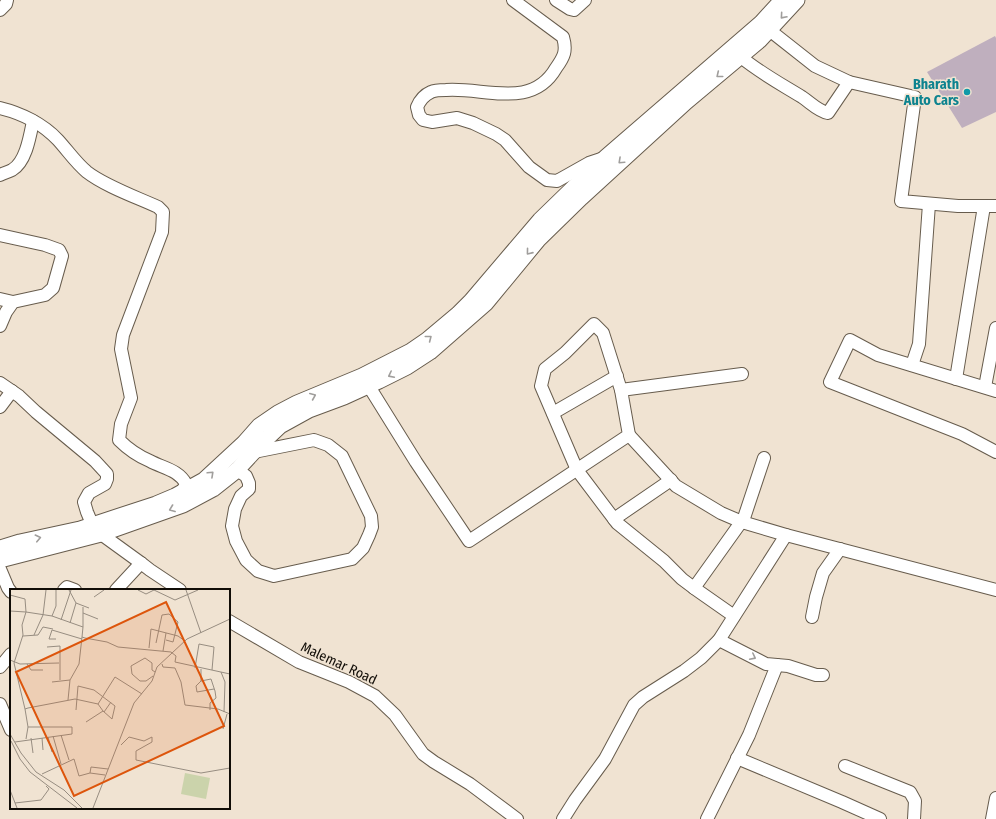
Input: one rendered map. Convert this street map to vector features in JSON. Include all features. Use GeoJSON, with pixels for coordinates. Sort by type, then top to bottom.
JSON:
{"type":"FeatureCollection","features":[{"type":"Feature","properties":{"kind":"main road"},"geometry":{"type":"LineString","coordinates":[[0,560],[97,529],[183,505],[213,489],[237,470],[280,426],[309,410],[344,397],[365,381],[427,340],[458,314],[540,220],[577,193],[741,57],[765,27],[782,0]]}},
{"type":"Feature","properties":{"kind":"main road"},"geometry":{"type":"LineString","coordinates":[[577,193],[606,157],[797,0]]}},
{"type":"Feature","properties":{"kind":"main road"},"geometry":{"type":"LineString","coordinates":[[0,548],[20,542],[80,529],[97,529],[156,504],[204,480],[259,426],[278,413],[297,403],[365,381]]}},
{"type":"Feature","properties":{"kind":"street"},"geometry":{"type":"LineString","coordinates":[[0,10],[6,4],[7,0]]}},
{"type":"Feature","properties":{"kind":"street"},"geometry":{"type":"LineString","coordinates":[[512,0],[563,37],[566,46],[565,52],[556,70],[543,84],[518,94],[503,94],[458,89],[432,91],[422,97],[417,107],[419,115],[423,120],[432,122],[457,118],[473,123],[496,134],[505,140],[529,167],[547,180],[557,181],[589,163],[606,157]]}},
{"type":"Feature","properties":{"kind":"street"},"geometry":{"type":"LineString","coordinates":[[556,0],[574,10],[585,0]]}},
{"type":"Feature","properties":{"kind":"street"},"geometry":{"type":"LineString","coordinates":[[765,27],[815,66],[849,82],[915,97],[901,201],[958,206],[990,206],[956,379]]}},
{"type":"Feature","properties":{"kind":"street"},"geometry":{"type":"LineString","coordinates":[[741,57],[752,66],[803,98],[822,112],[828,113],[849,82]]}},
{"type":"Feature","properties":{"kind":"street"},"geometry":{"type":"LineString","coordinates":[[0,108],[12,111],[33,121],[57,139],[78,164],[87,172],[107,184],[158,207],[162,212],[162,232],[120,349],[131,398],[121,424],[119,440],[127,448],[183,477],[186,484],[182,492]]}},
{"type":"Feature","properties":{"kind":"street"},"geometry":{"type":"LineString","coordinates":[[0,174],[13,169],[20,162],[28,143],[33,121]]}},
{"type":"Feature","properties":{"kind":"street"},"geometry":{"type":"LineString","coordinates":[[912,366],[919,344],[929,204]]}},
{"type":"Feature","properties":{"kind":"street"},"geometry":{"type":"LineString","coordinates":[[0,235],[45,245],[59,250],[62,256],[53,288],[45,295],[13,302],[0,298]]}},
{"type":"Feature","properties":{"kind":"street"},"geometry":{"type":"LineString","coordinates":[[0,326],[6,312],[13,302]]}},
{"type":"Feature","properties":{"kind":"street"},"geometry":{"type":"LineString","coordinates":[[734,616],[682,579],[664,561],[617,524],[577,470],[541,386],[545,370],[565,353],[594,324],[603,333],[617,376],[629,435],[676,486],[721,513],[742,522],[996,590]]}},
{"type":"Feature","properties":{"kind":"street"},"geometry":{"type":"LineString","coordinates":[[996,328],[990,389],[878,355],[850,340],[830,382],[962,434],[996,452]]}},
{"type":"Feature","properties":{"kind":"street"},"geometry":{"type":"LineString","coordinates":[[621,390],[742,374]]}},
{"type":"Feature","properties":{"kind":"street"},"geometry":{"type":"LineString","coordinates":[[553,414],[617,376]]}},
{"type":"Feature","properties":{"kind":"street"},"geometry":{"type":"LineString","coordinates":[[365,381],[416,462],[469,541],[629,435]]}},
{"type":"Feature","properties":{"kind":"street"},"geometry":{"type":"LineString","coordinates":[[0,383],[12,391],[95,461],[107,474],[105,484],[89,493],[84,502],[87,512],[97,529],[150,570],[178,589]]}},
{"type":"Feature","properties":{"kind":"street"},"geometry":{"type":"LineString","coordinates":[[0,407],[12,391]]}},
{"type":"Feature","properties":{"kind":"street"},"geometry":{"type":"LineString","coordinates":[[237,470],[246,476],[249,483],[249,488],[241,496],[235,509],[232,526],[236,542],[246,560],[258,570],[274,576],[352,559],[363,548],[372,527],[371,516],[342,456],[328,445],[314,440],[254,452]]}},
{"type":"Feature","properties":{"kind":"street"},"geometry":{"type":"LineString","coordinates":[[694,588],[742,522],[764,458]]}},
{"type":"Feature","properties":{"kind":"street"},"geometry":{"type":"LineString","coordinates":[[614,519],[671,480]]}},
{"type":"Feature","properties":{"kind":"street"},"geometry":{"type":"LineString","coordinates":[[563,819],[605,758],[634,706],[638,701],[701,658],[719,640],[786,535]]}},
{"type":"Feature","properties":{"kind":"street"},"geometry":{"type":"LineString","coordinates":[[812,617],[816,597],[824,573],[840,549]]}},
{"type":"Feature","properties":{"kind":"street"},"geometry":{"type":"LineString","coordinates":[[117,589],[141,562]]}},
{"type":"Feature","properties":{"kind":"street"},"geometry":{"type":"LineString","coordinates":[[0,569],[10,591]]}},
{"type":"Feature","properties":{"kind":"street","name":"Malemar Road"},"geometry":{"type":"LineString","coordinates":[[230,622],[299,662],[349,682],[375,696],[395,715],[423,754],[470,784],[517,819]]}},
{"type":"Feature","properties":{"kind":"street"},"geometry":{"type":"LineString","coordinates":[[719,640],[766,664],[788,666],[816,675],[823,675]]}},
{"type":"Feature","properties":{"kind":"street"},"geometry":{"type":"LineString","coordinates":[[0,667],[10,655]]}},
{"type":"Feature","properties":{"kind":"street"},"geometry":{"type":"LineString","coordinates":[[706,819],[749,734],[778,665]]}},
{"type":"Feature","properties":{"kind":"street"},"geometry":{"type":"LineString","coordinates":[[0,704],[10,728]]}},
{"type":"Feature","properties":{"kind":"street"},"geometry":{"type":"LineString","coordinates":[[737,758],[880,819]]}},
{"type":"Feature","properties":{"kind":"street"},"geometry":{"type":"LineString","coordinates":[[845,766],[910,792],[915,801],[914,819]]}},
{"type":"Feature","properties":{"kind":"street"},"geometry":{"type":"LineString","coordinates":[[992,819],[996,798]]}},
{"type":"Feature","properties":{"kind":"building","name":"Bharath Auto Cars"},"geometry":{"type":"Polygon","coordinates":[[[995,36],[996,112],[962,128],[927,72],[995,36]]]}},
{"type":"Feature","properties":{"kind":"place","name":"Bharath Auto Cars"},"geometry":{"type":"Point","coordinates":[967,92]}}]}
